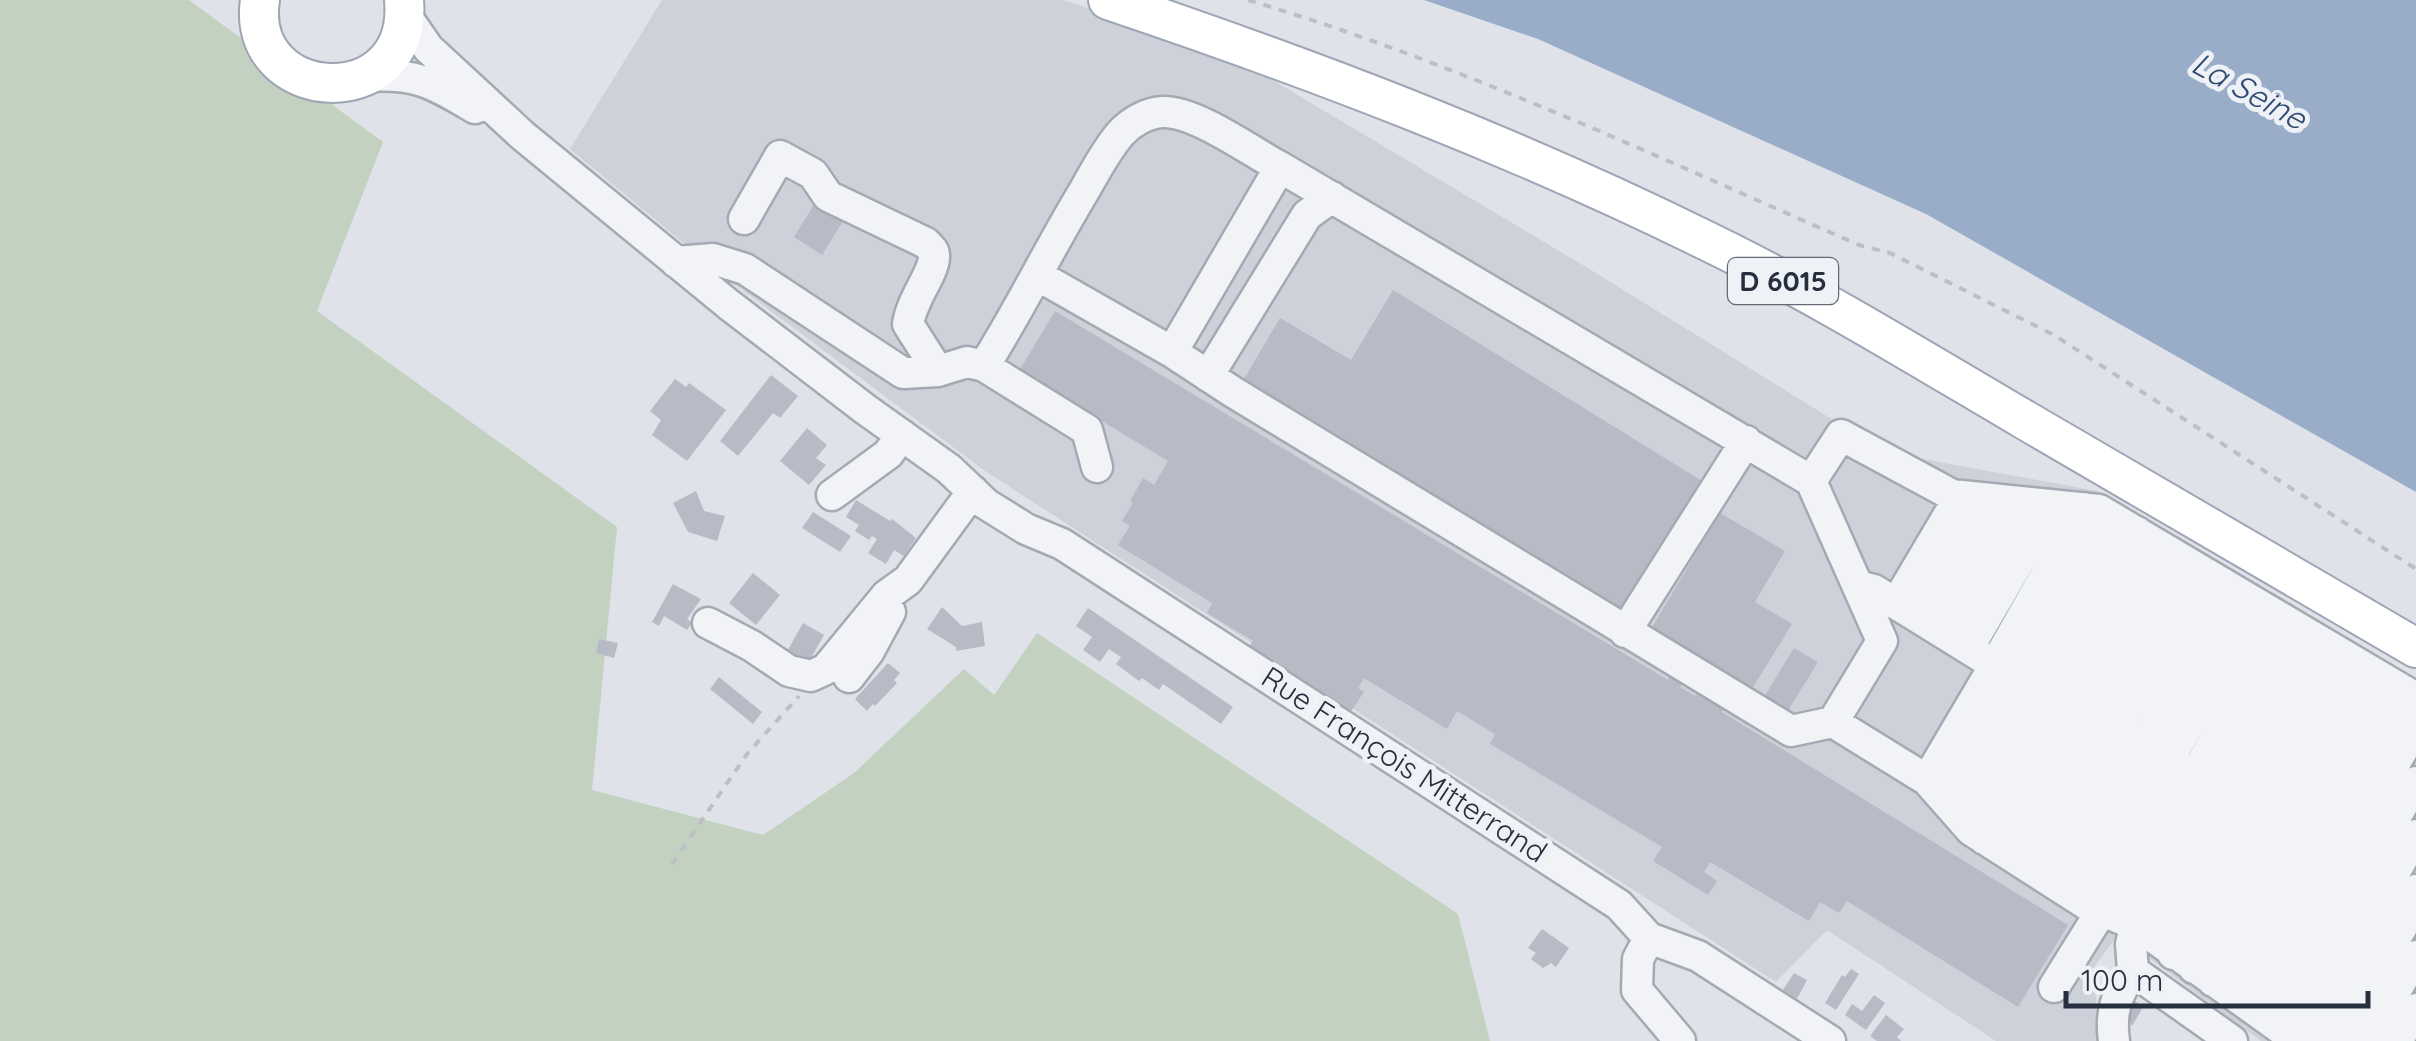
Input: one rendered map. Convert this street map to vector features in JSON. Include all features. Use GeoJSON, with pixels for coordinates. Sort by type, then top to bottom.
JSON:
{"type":"FeatureCollection","features":[{"type":"Feature","properties":{"kind":"main road","name":"D 6015"},"geometry":{"type":"LineString","coordinates":[[1108,0],[1410,109],[1594,187],[1713,244],[1818,299],[2416,648]]}},
{"type":"Feature","properties":{"kind":"main road"},"geometry":{"type":"LineString","coordinates":[[254,4],[266,42],[288,70],[305,79],[333,85],[366,76],[391,55],[401,37],[405,8]]}},
{"type":"Feature","properties":{"kind":"street"},"geometry":{"type":"LineString","coordinates":[[405,8],[428,48],[522,135]]}},
{"type":"Feature","properties":{"kind":"street"},"geometry":{"type":"LineString","coordinates":[[366,76],[398,74],[427,80],[522,135]]}},
{"type":"Feature","properties":{"kind":"street"},"geometry":{"type":"LineString","coordinates":[[984,366],[1043,259],[1124,130],[1142,117],[1161,112],[1180,114],[1332,197],[1812,481],[1882,640],[1832,722],[1791,731],[1172,352],[1037,275]]}},
{"type":"Feature","properties":{"kind":"street","name":"Rue François Mitterrand"},"geometry":{"type":"LineString","coordinates":[[522,135],[676,262],[1009,519],[1062,544],[1619,904],[1649,938],[1667,947],[1686,949],[1830,1041]]}},
{"type":"Feature","properties":{"kind":"street"},"geometry":{"type":"LineString","coordinates":[[744,219],[780,156],[813,174],[828,196],[926,243],[934,260],[911,304],[908,324],[938,371]]}},
{"type":"Feature","properties":{"kind":"street"},"geometry":{"type":"LineString","coordinates":[[1172,352],[1280,167]]}},
{"type":"Feature","properties":{"kind":"street"},"geometry":{"type":"LineString","coordinates":[[1208,376],[1307,215],[1332,197]]}},
{"type":"Feature","properties":{"kind":"street"},"geometry":{"type":"LineString","coordinates":[[676,262],[713,260],[745,269],[903,373],[938,371],[966,362],[984,366],[1087,430],[1097,467]]}},
{"type":"Feature","properties":{"kind":"street"},"geometry":{"type":"LineString","coordinates":[[832,496],[888,454],[902,435]]}},
{"type":"Feature","properties":{"kind":"street"},"geometry":{"type":"LineString","coordinates":[[1812,481],[1841,435],[1952,495],[2036,503],[2263,608]]}},
{"type":"Feature","properties":{"kind":"street"},"geometry":{"type":"LineString","coordinates":[[1626,632],[1746,441]]}},
{"type":"Feature","properties":{"kind":"street"},"geometry":{"type":"LineString","coordinates":[[708,623],[752,646],[789,672],[811,676],[826,669],[886,596],[908,580],[973,491]]}},
{"type":"Feature","properties":{"kind":"street"},"geometry":{"type":"LineString","coordinates":[[1933,626],[1975,497]]}},
{"type":"Feature","properties":{"kind":"street"},"geometry":{"type":"LineString","coordinates":[[1933,626],[2036,503]]}},
{"type":"Feature","properties":{"kind":"street"},"geometry":{"type":"LineString","coordinates":[[1858,586],[1874,590],[2388,882],[2416,835]]}},
{"type":"Feature","properties":{"kind":"street"},"geometry":{"type":"LineString","coordinates":[[850,677],[880,632],[898,588]]}},
{"type":"Feature","properties":{"kind":"street"},"geometry":{"type":"LineString","coordinates":[[2201,779],[2322,842],[2263,608]]}},
{"type":"Feature","properties":{"kind":"street"},"geometry":{"type":"LineString","coordinates":[[2054,987],[2120,921],[2201,779],[2263,608]]}},
{"type":"Feature","properties":{"kind":"street"},"geometry":{"type":"LineString","coordinates":[[2120,921],[2170,772],[2238,793],[2263,608]]}},
{"type":"Feature","properties":{"kind":"street"},"geometry":{"type":"LineString","coordinates":[[2120,921],[2201,779],[2263,608]]}},
{"type":"Feature","properties":{"kind":"street"},"geometry":{"type":"LineString","coordinates":[[2120,921],[2341,872],[2148,740],[2263,608]]}},
{"type":"Feature","properties":{"kind":"street"},"geometry":{"type":"LineString","coordinates":[[2120,921],[2201,779],[2263,608]]}},
{"type":"Feature","properties":{"kind":"street"},"geometry":{"type":"LineString","coordinates":[[2120,921],[2201,779],[2263,608]]}},
{"type":"Feature","properties":{"kind":"street"},"geometry":{"type":"LineString","coordinates":[[2120,921],[2201,779],[2263,608]]}},
{"type":"Feature","properties":{"kind":"street"},"geometry":{"type":"LineString","coordinates":[[1832,722],[2120,921],[2131,944],[2133,971],[2118,991],[2113,1006],[2114,1041]]}},
{"type":"Feature","properties":{"kind":"street"},"geometry":{"type":"LineString","coordinates":[[2201,779],[2342,853],[2416,728]]}},
{"type":"Feature","properties":{"kind":"street"},"geometry":{"type":"LineString","coordinates":[[2201,779],[2366,868],[2416,782]]}},
{"type":"Feature","properties":{"kind":"street"},"geometry":{"type":"LineString","coordinates":[[2120,921],[2201,779]]}},
{"type":"Feature","properties":{"kind":"street"},"geometry":{"type":"LineString","coordinates":[[2120,921],[2201,779]]}},
{"type":"Feature","properties":{"kind":"street"},"geometry":{"type":"LineString","coordinates":[[2120,921],[2386,899],[2201,779]]}},
{"type":"Feature","properties":{"kind":"street"},"geometry":{"type":"LineString","coordinates":[[2201,779],[2335,1041]]}},
{"type":"Feature","properties":{"kind":"street"},"geometry":{"type":"LineString","coordinates":[[1649,938],[1638,959],[1637,990],[1680,1041]]}},
{"type":"Feature","properties":{"kind":"street"},"geometry":{"type":"LineString","coordinates":[[2366,1041],[2416,956]]}},
{"type":"Feature","properties":{"kind":"street"},"geometry":{"type":"LineString","coordinates":[[2133,971],[2232,1041]]}},
{"type":"Feature","properties":{"kind":"street"},"geometry":{"type":"LineString","coordinates":[[2398,1041],[2416,1010]]}},
{"type":"Feature","properties":{"kind":"path"},"geometry":{"type":"LineString","coordinates":[[1248,0],[1352,33],[1551,108],[1858,246],[1890,253],[1963,288],[2054,335],[2416,569]]}},
{"type":"Feature","properties":{"kind":"path"},"geometry":{"type":"LineString","coordinates":[[672,864],[747,754],[804,690],[811,676]]}},
{"type":"Feature","properties":{"kind":"shaded area"},"geometry":{"type":"Polygon","coordinates":[[[662,0],[1062,0],[1217,47],[1596,273],[1885,452],[2097,491],[2416,681],[2416,1041],[2261,1041],[2118,935],[2092,970],[2102,1041],[1996,1041],[1827,930],[1776,982],[985,471],[721,274],[570,149],[662,0]]]}},
{"type":"Feature","properties":{"kind":"green space"},"geometry":{"type":"Polygon","coordinates":[[[0,0],[189,0],[383,142],[317,311],[617,527],[592,790],[763,835],[854,773],[964,669],[994,695],[1037,633],[1458,914],[1490,1041],[0,1041],[0,0]]]}},
{"type":"Feature","properties":{"kind":"water","name":"La Seine"},"geometry":{"type":"Polygon","coordinates":[[[1424,0],[2416,0],[2416,492],[1926,214],[1538,39],[1424,0]]]}},
{"type":"Feature","properties":{"kind":"building"},"geometry":{"type":"Polygon","coordinates":[[[818,198],[846,216],[822,255],[794,237],[818,198]]]}},
{"type":"Feature","properties":{"kind":"building"},"geometry":{"type":"Polygon","coordinates":[[[1393,290],[1702,481],[1622,613],[1241,384],[1280,318],[1351,360],[1393,290]]]}},
{"type":"Feature","properties":{"kind":"building"},"geometry":{"type":"Polygon","coordinates":[[[1055,311],[1668,680],[1670,675],[1683,683],[1680,687],[1695,696],[1698,692],[1724,708],[1722,712],[2068,925],[2018,1007],[1847,901],[1839,913],[1820,902],[1809,921],[1710,862],[1704,872],[1717,881],[1708,895],[1653,861],[1662,847],[1490,744],[1495,734],[1457,711],[1447,729],[1364,678],[1358,688],[1364,692],[1350,713],[1248,648],[1253,641],[1207,613],[1212,603],[1118,545],[1130,526],[1122,521],[1143,478],[1154,485],[1168,461],[1019,371],[1055,311]]]}},
{"type":"Feature","properties":{"kind":"building"},"geometry":{"type":"Polygon","coordinates":[[[771,375],[798,396],[780,418],[773,413],[738,456],[720,441],[771,375]]]}},
{"type":"Feature","properties":{"kind":"building"},"geometry":{"type":"Polygon","coordinates":[[[675,379],[686,387],[689,383],[726,410],[687,461],[652,435],[661,420],[650,411],[675,379]]]}},
{"type":"Feature","properties":{"kind":"building"},"geometry":{"type":"Polygon","coordinates":[[[807,428],[827,445],[816,458],[826,465],[809,485],[780,461],[807,428]]]}},
{"type":"Feature","properties":{"kind":"building"},"geometry":{"type":"Polygon","coordinates":[[[696,491],[704,511],[725,516],[717,541],[688,532],[673,503],[696,491]]]}},
{"type":"Feature","properties":{"kind":"building"},"geometry":{"type":"Polygon","coordinates":[[[856,500],[892,519],[916,538],[904,556],[894,550],[886,564],[868,553],[877,539],[872,536],[869,540],[855,531],[859,525],[846,517],[856,500]]]}},
{"type":"Feature","properties":{"kind":"building"},"geometry":{"type":"Polygon","coordinates":[[[813,512],[851,536],[840,552],[802,528],[813,512]]]}},
{"type":"Feature","properties":{"kind":"building"},"geometry":{"type":"Polygon","coordinates":[[[1720,513],[1785,551],[1755,602],[1792,624],[1750,692],[1651,629],[1720,513]]]}},
{"type":"Feature","properties":{"kind":"building"},"geometry":{"type":"Polygon","coordinates":[[[753,573],[780,595],[756,625],[729,603],[753,573]]]}},
{"type":"Feature","properties":{"kind":"building"},"geometry":{"type":"Polygon","coordinates":[[[673,584],[701,599],[687,619],[692,623],[687,630],[664,616],[659,626],[652,622],[673,584]]]}},
{"type":"Feature","properties":{"kind":"building"},"geometry":{"type":"Polygon","coordinates":[[[942,607],[962,626],[982,622],[985,646],[956,651],[956,647],[927,629],[942,607]]]}},
{"type":"Feature","properties":{"kind":"building"},"geometry":{"type":"Polygon","coordinates":[[[1088,608],[1233,707],[1221,724],[1163,684],[1159,690],[1142,678],[1139,681],[1116,664],[1121,657],[1109,649],[1100,662],[1083,650],[1092,637],[1076,626],[1088,608]]]}},
{"type":"Feature","properties":{"kind":"building"},"geometry":{"type":"Polygon","coordinates":[[[803,623],[824,635],[806,667],[785,655],[803,623]]]}},
{"type":"Feature","properties":{"kind":"building"},"geometry":{"type":"Polygon","coordinates":[[[599,639],[618,643],[614,658],[596,653],[599,639]]]}},
{"type":"Feature","properties":{"kind":"building"},"geometry":{"type":"Polygon","coordinates":[[[1794,648],[1818,662],[1786,714],[1763,699],[1794,648]]]}},
{"type":"Feature","properties":{"kind":"building"},"geometry":{"type":"Polygon","coordinates":[[[888,663],[900,673],[894,680],[897,683],[867,711],[855,699],[888,663]]]}},
{"type":"Feature","properties":{"kind":"building"},"geometry":{"type":"Polygon","coordinates":[[[719,677],[762,712],[753,724],[710,689],[719,677]]]}},
{"type":"Feature","properties":{"kind":"building"},"geometry":{"type":"Polygon","coordinates":[[[1542,929],[1569,948],[1556,967],[1551,963],[1543,968],[1531,959],[1536,953],[1528,948],[1542,929]]]}},
{"type":"Feature","properties":{"kind":"building"},"geometry":{"type":"Polygon","coordinates":[[[1851,969],[1859,974],[1836,1010],[1825,1003],[1842,975],[1845,977],[1851,969]]]}},
{"type":"Feature","properties":{"kind":"building"},"geometry":{"type":"Polygon","coordinates":[[[1794,973],[1807,980],[1797,999],[1783,990],[1794,973]]]}},
{"type":"Feature","properties":{"kind":"building"},"geometry":{"type":"Polygon","coordinates":[[[1874,995],[1885,1003],[1866,1030],[1845,1015],[1852,1004],[1862,1011],[1874,995]]]}},
{"type":"Feature","properties":{"kind":"building"},"geometry":{"type":"Polygon","coordinates":[[[2131,998],[2143,1007],[2132,1026],[2123,1011],[2131,998]]]}},
{"type":"Feature","properties":{"kind":"building"},"geometry":{"type":"Polygon","coordinates":[[[1886,1015],[1904,1029],[1897,1037],[1901,1041],[1877,1041],[1870,1036],[1886,1015]]]}}]}
